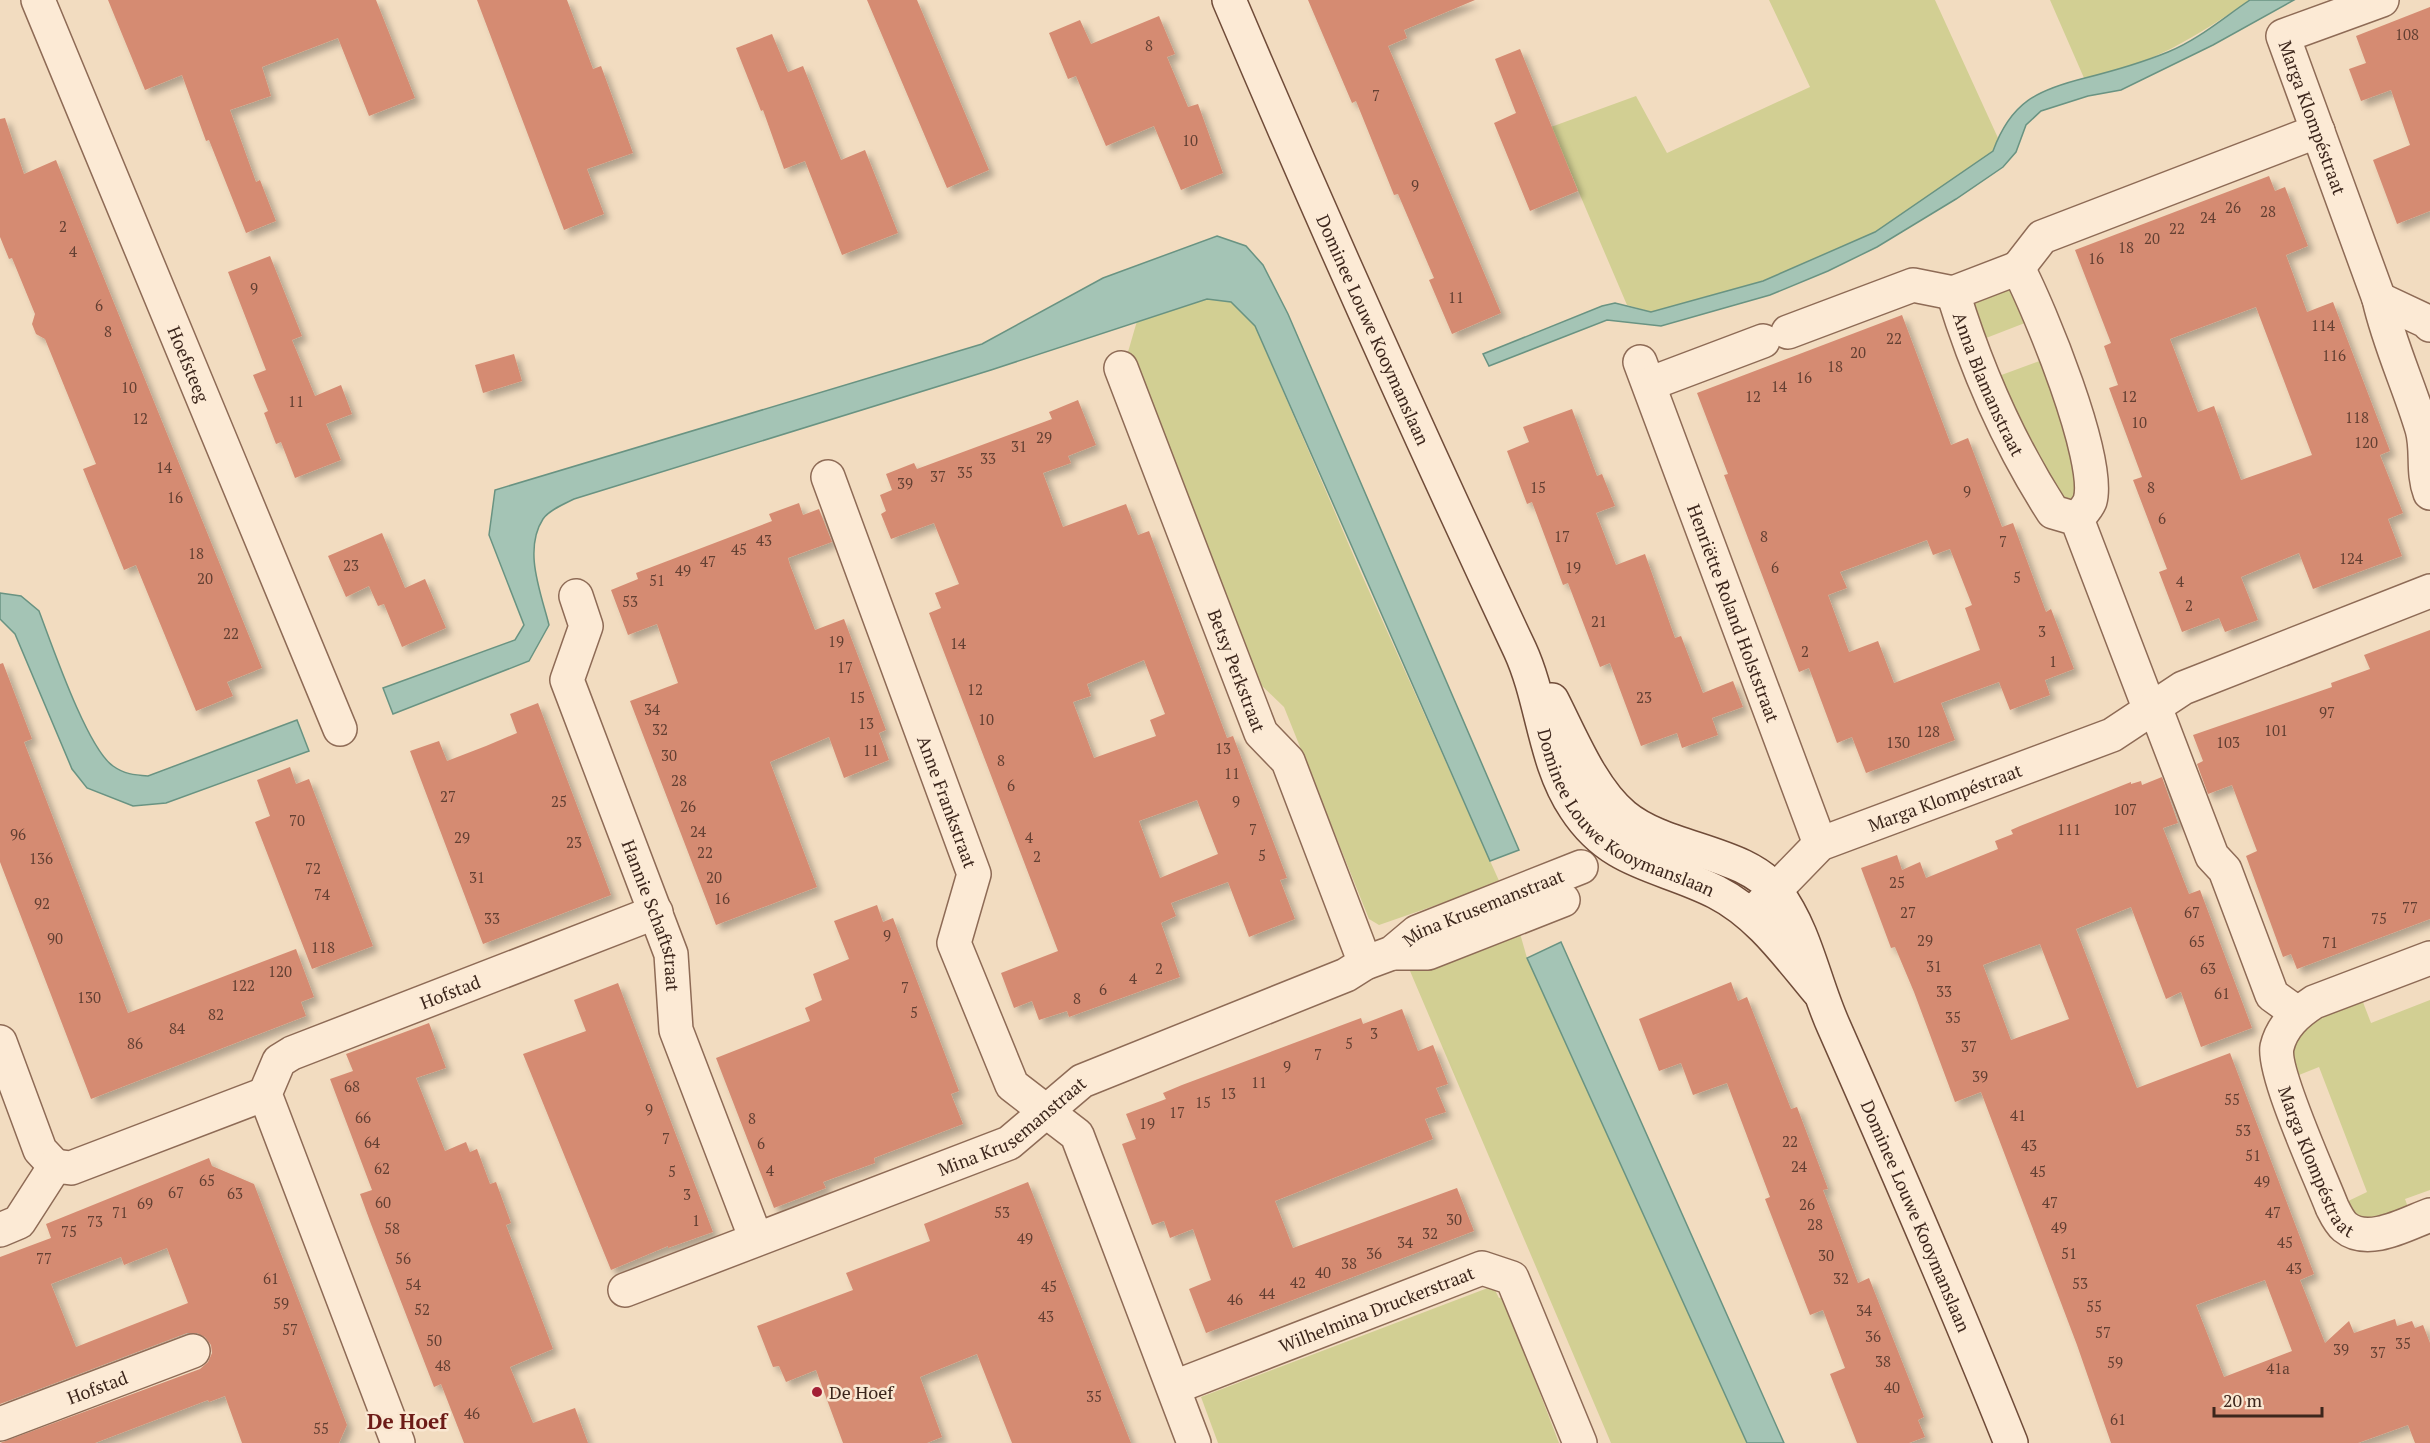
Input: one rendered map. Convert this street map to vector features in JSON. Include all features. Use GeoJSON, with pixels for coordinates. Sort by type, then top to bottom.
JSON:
{"type":"FeatureCollection","features":[{"type":"Feature","properties":{"kind":"street","name":"Hoefsteeg"},"geometry":{"type":"LineString","coordinates":[[38,0],[340,729]]}},
{"type":"Feature","properties":{"kind":"street","name":"Dominee Louwe Kooymanslaan"},"geometry":{"type":"LineString","coordinates":[[1229,0],[1414,424],[1523,656],[1562,779],[1574,807],[1602,842],[1635,860],[1716,892],[1752,914],[1818,991]]}},
{"type":"Feature","properties":{"kind":"street","name":"Marga Klompéstraat"},"geometry":{"type":"LineString","coordinates":[[2382,0],[2283,36],[2379,298],[2386,334],[2423,432],[2425,480],[2430,493]]}},
{"type":"Feature","properties":{"kind":"street"},"geometry":{"type":"LineString","coordinates":[[2297,1013],[2272,996],[2225,870],[2212,856],[2077,519],[2090,502],[2092,485],[2086,453],[2063,375],[2035,301],[2018,268],[2042,237],[2318,131]]}},
{"type":"Feature","properties":{"kind":"street","name":"Anna Blamanstraat"},"geometry":{"type":"LineString","coordinates":[[2018,268],[1953,293],[1993,404],[2029,475],[2053,512],[2077,519]]}},
{"type":"Feature","properties":{"kind":"street","name":"Henriëtte Roland Holststraat"},"geometry":{"type":"LineString","coordinates":[[1820,844],[1644,373],[1775,337],[1913,285],[1953,293]]}},
{"type":"Feature","properties":{"kind":"street"},"geometry":{"type":"LineString","coordinates":[[2379,298],[2430,325]]}},
{"type":"Feature","properties":{"kind":"street","name":"Betsy Perkstraat"},"geometry":{"type":"LineString","coordinates":[[1121,368],[1261,733],[1288,760],[1378,958]]}},
{"type":"Feature","properties":{"kind":"street","name":"Anne Frankstraat"},"geometry":{"type":"LineString","coordinates":[[828,477],[974,874],[954,943],[1011,1085],[1047,1111]]}},
{"type":"Feature","properties":{"kind":"street","name":"Marga Klompéstraat"},"geometry":{"type":"LineString","coordinates":[[1752,914],[1820,844],[2112,735],[2183,688],[2430,591]]}},
{"type":"Feature","properties":{"kind":"street","name":"Hannie Schaftstraat"},"geometry":{"type":"LineString","coordinates":[[576,596],[586,626],[567,680],[671,954],[676,1030],[756,1239]]}},
{"type":"Feature","properties":{"kind":"street","name":"Dominee Louwe Kooymanslaan"},"geometry":{"type":"LineString","coordinates":[[1523,656],[1551,699],[1600,790],[1623,816],[1654,836],[1743,866],[1775,889],[1799,930],[1818,991],[1940,1267],[2011,1443]]}},
{"type":"Feature","properties":{"kind":"street","name":"Mina Krusemanstraat"},"geometry":{"type":"LineString","coordinates":[[626,1290],[1008,1143],[1082,1081],[1346,975],[1378,958],[1428,953],[1566,899],[1581,867],[1623,816]]}},
{"type":"Feature","properties":{"kind":"street","name":"Hofstad"},"geometry":{"type":"LineString","coordinates":[[265,1094],[279,1061],[292,1053],[656,912]]}},
{"type":"Feature","properties":{"kind":"street","name":"Marga Klompéstraat"},"geometry":{"type":"LineString","coordinates":[[2430,958],[2314,1002],[2297,1013],[2283,1032],[2277,1050],[2282,1077],[2332,1207],[2343,1226],[2357,1233],[2382,1233],[2430,1215]]}},
{"type":"Feature","properties":{"kind":"street"},"geometry":{"type":"LineString","coordinates":[[0,1042],[40,1150],[55,1166],[70,1168],[265,1094],[399,1443]]}},
{"type":"Feature","properties":{"kind":"street"},"geometry":{"type":"LineString","coordinates":[[1047,1111],[1077,1135],[1175,1387],[1194,1443]]}},
{"type":"Feature","properties":{"kind":"street"},"geometry":{"type":"LineString","coordinates":[[0,1230],[20,1222],[55,1166]]}},
{"type":"Feature","properties":{"kind":"street","name":"Wilhelmina Druckerstraat"},"geometry":{"type":"LineString","coordinates":[[1175,1387],[1482,1268],[1512,1278],[1580,1443]]}},
{"type":"Feature","properties":{"kind":"street","name":"Hofstad"},"geometry":{"type":"LineString","coordinates":[[0,1424],[194,1351]]}},
{"type":"Feature","properties":{"kind":"shaded area"},"geometry":{"type":"Polygon","coordinates":[[[1769,0],[1935,0],[1998,138],[1993,151],[1875,232],[1844,248],[1763,281],[1651,312],[1627,305],[1551,127],[1636,96],[1667,153],[1810,87],[1769,0]]]}},
{"type":"Feature","properties":{"kind":"shaded area"},"geometry":{"type":"Polygon","coordinates":[[[2050,0],[2250,0],[2191,38],[2151,58],[2108,73],[2084,78],[2050,0]]]}},
{"type":"Feature","properties":{"kind":"shaded area"},"geometry":{"type":"Polygon","coordinates":[[[2250,0],[2294,0],[2213,45],[2121,90],[2088,96],[2041,111],[2026,125],[2016,152],[2003,167],[1956,199],[1877,247],[1828,271],[1770,295],[1661,326],[1607,320],[1489,366],[1483,354],[1602,306],[1615,303],[1651,312],[1763,281],[1875,232],[1993,151],[2008,121],[2017,110],[2040,93],[2137,63],[2179,47],[2250,0]]]}},
{"type":"Feature","properties":{"kind":"shaded area"},"geometry":{"type":"Polygon","coordinates":[[[1217,236],[1246,246],[1263,265],[1288,314],[1519,850],[1490,861],[1255,326],[1231,302],[1207,299],[991,370],[574,499],[561,505],[543,519],[534,544],[538,586],[549,625],[529,661],[393,714],[383,688],[515,640],[524,625],[489,535],[495,490],[982,344],[1103,278],[1217,236]]]}},
{"type":"Feature","properties":{"kind":"shaded area"},"geometry":{"type":"Polygon","coordinates":[[[2013,286],[2030,321],[1981,340],[1971,302],[2013,286]]]}},
{"type":"Feature","properties":{"kind":"shaded area"},"geometry":{"type":"Polygon","coordinates":[[[1207,299],[1231,302],[1255,326],[1361,573],[1500,883],[1379,925],[1369,919],[1284,707],[1261,685],[1128,352],[1137,321],[1207,299]]]}},
{"type":"Feature","properties":{"kind":"shaded area"},"geometry":{"type":"Polygon","coordinates":[[[2045,359],[2081,493],[2071,501],[2062,501],[1996,377],[2045,359]]]}},
{"type":"Feature","properties":{"kind":"shaded area"},"geometry":{"type":"Polygon","coordinates":[[[0,593],[21,596],[39,611],[61,670],[92,739],[103,756],[121,771],[148,776],[297,720],[309,751],[166,803],[133,806],[87,788],[72,769],[15,634],[0,619],[0,593]]]}},
{"type":"Feature","properties":{"kind":"shaded area"},"geometry":{"type":"Polygon","coordinates":[[[1519,930],[1527,958],[1747,1443],[1611,1443],[1410,971],[1519,930]]]}},
{"type":"Feature","properties":{"kind":"shaded area"},"geometry":{"type":"Polygon","coordinates":[[[1561,942],[1784,1443],[1747,1443],[1527,958],[1561,942]]]}},
{"type":"Feature","properties":{"kind":"shaded area"},"geometry":{"type":"Polygon","coordinates":[[[2361,997],[2371,1023],[2430,1000],[2430,1190],[2405,1199],[2409,1210],[2359,1221],[2342,1204],[2367,1192],[2319,1067],[2294,1077],[2293,1057],[2295,1043],[2308,1023],[2361,997]]]}},
{"type":"Feature","properties":{"kind":"shaded area"},"geometry":{"type":"Polygon","coordinates":[[[1493,1286],[1499,1298],[1503,1297],[1559,1443],[1218,1443],[1201,1397],[1493,1286]]]}},
{"type":"Feature","properties":{"kind":"building"},"geometry":{"type":"Polygon","coordinates":[[[108,0],[376,0],[415,98],[369,116],[338,38],[262,67],[271,96],[230,110],[256,182],[260,180],[276,221],[246,233],[209,140],[206,141],[182,75],[145,90],[108,0]]]}},
{"type":"Feature","properties":{"kind":"building"},"geometry":{"type":"Polygon","coordinates":[[[477,0],[567,0],[593,69],[601,66],[633,153],[587,169],[604,214],[564,230],[477,0]]]}},
{"type":"Feature","properties":{"kind":"building"},"geometry":{"type":"Polygon","coordinates":[[[867,0],[917,0],[989,170],[947,188],[867,0]]]}},
{"type":"Feature","properties":{"kind":"building"},"geometry":{"type":"Polygon","coordinates":[[[1308,0],[1475,0],[1404,30],[1407,38],[1388,46],[1501,313],[1452,334],[1429,280],[1434,278],[1398,194],[1394,195],[1356,101],[1352,103],[1308,0]]]}},
{"type":"Feature","properties":{"kind":"building"},"geometry":{"type":"Polygon","coordinates":[[[2430,7],[2430,211],[2397,224],[2373,160],[2410,145],[2391,90],[2361,101],[2349,69],[2366,63],[2356,36],[2430,7]]]}},
{"type":"Feature","properties":{"kind":"building"},"geometry":{"type":"Polygon","coordinates":[[[1159,16],[1175,54],[1167,57],[1188,107],[1198,104],[1223,173],[1181,190],[1154,126],[1106,146],[1076,76],[1068,79],[1049,33],[1080,20],[1091,44],[1159,16]]]}},
{"type":"Feature","properties":{"kind":"building"},"geometry":{"type":"Polygon","coordinates":[[[772,34],[788,72],[803,66],[841,160],[865,150],[898,233],[842,255],[805,161],[784,169],[763,110],[761,111],[736,48],[772,34]]]}},
{"type":"Feature","properties":{"kind":"building"},"geometry":{"type":"Polygon","coordinates":[[[1520,49],[1578,191],[1530,211],[1494,123],[1516,113],[1495,59],[1520,49]]]}},
{"type":"Feature","properties":{"kind":"building"},"geometry":{"type":"Polygon","coordinates":[[[5,118],[24,174],[56,160],[262,668],[227,682],[233,696],[196,711],[136,565],[124,570],[83,469],[96,464],[45,339],[36,334],[32,324],[35,314],[12,258],[9,259],[0,237],[0,119],[5,118]]]}},
{"type":"Feature","properties":{"kind":"building"},"geometry":{"type":"Polygon","coordinates":[[[2269,176],[2275,191],[2285,187],[2308,246],[2286,255],[2307,312],[2333,302],[2390,451],[2380,455],[2403,513],[2388,519],[2402,556],[2313,589],[2299,553],[2241,577],[2258,620],[2225,632],[2219,618],[2182,632],[2159,572],[2167,569],[2133,480],[2142,477],[2109,388],[2118,385],[2104,346],[2111,343],[2075,250],[2269,176]],[[2256,307],[2170,339],[2198,412],[2214,406],[2241,480],[2312,455],[2256,307]]]}},
{"type":"Feature","properties":{"kind":"building"},"geometry":{"type":"Polygon","coordinates":[[[270,256],[302,336],[292,340],[315,396],[341,385],[352,414],[326,424],[341,460],[295,478],[281,442],[276,444],[264,413],[268,411],[253,375],[266,370],[228,272],[270,256]]]}},
{"type":"Feature","properties":{"kind":"building"},"geometry":{"type":"Polygon","coordinates":[[[1902,315],[1951,445],[1968,438],[2002,527],[2013,523],[2046,612],[2051,609],[2074,669],[2045,680],[2050,695],[2010,710],[1999,682],[1941,703],[1955,740],[1866,773],[1852,737],[1837,743],[1809,668],[1799,672],[1724,475],[1728,474],[1697,393],[1902,315]],[[1927,540],[1840,572],[1847,588],[1828,595],[1849,652],[1878,641],[1894,683],[1980,650],[1965,608],[1972,605],[1950,549],[1933,555],[1927,540]]]}},
{"type":"Feature","properties":{"kind":"building"},"geometry":{"type":"Polygon","coordinates":[[[514,354],[522,381],[483,393],[475,365],[514,354]]]}},
{"type":"Feature","properties":{"kind":"building"},"geometry":{"type":"Polygon","coordinates":[[[1078,400],[1096,445],[1068,456],[1071,463],[1043,473],[1063,527],[1126,504],[1138,535],[1149,531],[1227,738],[1233,736],[1287,878],[1280,880],[1295,919],[1249,937],[1228,882],[1171,903],[1176,916],[1161,923],[1180,977],[1069,1017],[1067,1011],[1039,1020],[1032,1001],[1014,1008],[1001,973],[1058,951],[929,613],[941,608],[935,593],[959,584],[934,523],[891,539],[881,514],[886,511],[880,495],[892,490],[886,474],[914,463],[917,469],[1052,419],[1049,412],[1078,400]],[[1144,660],[1087,684],[1091,696],[1073,702],[1094,758],[1156,736],[1150,720],[1165,714],[1144,660]],[[1197,800],[1139,821],[1160,878],[1218,854],[1197,800]]]}},
{"type":"Feature","properties":{"kind":"building"},"geometry":{"type":"Polygon","coordinates":[[[1572,409],[1597,476],[1602,474],[1615,506],[1596,513],[1616,565],[1645,554],[1675,638],[1681,636],[1703,693],[1733,681],[1743,707],[1712,718],[1718,735],[1682,748],[1677,733],[1641,746],[1610,663],[1600,667],[1568,583],[1563,585],[1532,502],[1527,504],[1507,451],[1529,442],[1523,427],[1572,409]]]}},
{"type":"Feature","properties":{"kind":"building"},"geometry":{"type":"Polygon","coordinates":[[[799,503],[803,515],[819,509],[832,542],[788,558],[790,565],[815,630],[844,619],[886,730],[879,733],[889,760],[844,778],[829,737],[770,762],[817,887],[716,925],[630,701],[678,683],[657,624],[628,635],[611,590],[638,579],[636,573],[772,521],[769,514],[799,503]]]}},
{"type":"Feature","properties":{"kind":"building"},"geometry":{"type":"Polygon","coordinates":[[[382,533],[405,588],[425,579],[446,628],[402,647],[384,604],[378,606],[369,586],[346,597],[328,556],[382,533]]]}},
{"type":"Feature","properties":{"kind":"building"},"geometry":{"type":"Polygon","coordinates":[[[2430,630],[2430,919],[2297,969],[2291,954],[2283,957],[2246,856],[2257,851],[2232,785],[2208,794],[2197,764],[2203,761],[2193,735],[2332,687],[2331,683],[2370,669],[2364,655],[2430,630]]]}},
{"type":"Feature","properties":{"kind":"building"},"geometry":{"type":"Polygon","coordinates":[[[3,663],[32,739],[24,742],[128,1013],[296,949],[314,997],[301,1002],[306,1016],[91,1099],[0,862],[0,664],[3,663]]]}},
{"type":"Feature","properties":{"kind":"building"},"geometry":{"type":"Polygon","coordinates":[[[538,703],[611,895],[483,944],[410,751],[439,741],[447,761],[517,733],[510,714],[538,703]]]}},
{"type":"Feature","properties":{"kind":"building"},"geometry":{"type":"Polygon","coordinates":[[[290,767],[296,784],[309,779],[373,946],[312,969],[255,822],[270,816],[257,780],[290,767]]]}},
{"type":"Feature","properties":{"kind":"building"},"geometry":{"type":"Polygon","coordinates":[[[2162,777],[2178,823],[2163,828],[2189,894],[2200,890],[2252,1028],[2201,1047],[2181,992],[2166,999],[2131,907],[2076,929],[2137,1088],[2230,1053],[2314,1274],[2300,1280],[2325,1343],[2349,1321],[2354,1333],[2395,1319],[2397,1326],[2412,1321],[2415,1328],[2423,1325],[2430,1343],[2430,1443],[2415,1443],[2408,1425],[2358,1443],[2111,1443],[2077,1345],[1981,1092],[1955,1102],[1914,992],[1895,947],[1891,948],[1861,868],[1897,855],[1902,870],[1920,862],[1926,878],[1998,849],[1995,841],[2013,834],[2011,830],[2020,826],[2131,782],[2131,784],[2141,781],[2142,785],[2162,777]],[[2040,944],[1983,965],[2011,1040],[2069,1019],[2040,944]],[[2265,1280],[2196,1305],[2224,1377],[2292,1351],[2265,1280]]]}},
{"type":"Feature","properties":{"kind":"building"},"geometry":{"type":"Polygon","coordinates":[[[877,905],[883,922],[893,918],[959,1091],[951,1094],[963,1124],[874,1158],[875,1163],[823,1182],[826,1188],[774,1208],[716,1058],[810,1021],[805,1008],[822,1000],[813,974],[849,959],[834,921],[877,905]]]}},
{"type":"Feature","properties":{"kind":"building"},"geometry":{"type":"Polygon","coordinates":[[[1731,982],[1738,1001],[1747,997],[1791,1109],[1797,1107],[1828,1189],[1823,1190],[1858,1283],[1869,1278],[1924,1417],[1918,1420],[1925,1437],[1909,1443],[1857,1443],[1830,1374],[1845,1368],[1823,1310],[1810,1315],[1765,1199],[1770,1197],[1727,1083],[1693,1095],[1681,1063],[1659,1071],[1639,1019],[1731,982]]]}},
{"type":"Feature","properties":{"kind":"building"},"geometry":{"type":"Polygon","coordinates":[[[618,983],[713,1232],[668,1248],[668,1246],[611,1270],[523,1054],[586,1031],[574,1000],[618,983]]]}},
{"type":"Feature","properties":{"kind":"building"},"geometry":{"type":"Polygon","coordinates":[[[1402,1009],[1418,1051],[1433,1045],[1448,1084],[1436,1088],[1446,1112],[1425,1119],[1433,1139],[1275,1201],[1293,1248],[1457,1188],[1474,1231],[1206,1333],[1189,1289],[1211,1280],[1193,1229],[1170,1238],[1164,1221],[1152,1225],[1122,1144],[1136,1139],[1126,1114],[1166,1099],[1163,1093],[1182,1085],[1361,1018],[1363,1024],[1402,1009]]]}},
{"type":"Feature","properties":{"kind":"building"},"geometry":{"type":"Polygon","coordinates":[[[429,1023],[446,1068],[416,1078],[445,1151],[466,1142],[470,1152],[477,1149],[490,1184],[496,1182],[511,1223],[506,1225],[553,1349],[510,1367],[533,1423],[575,1408],[588,1443],[464,1443],[441,1384],[434,1387],[371,1224],[360,1194],[372,1190],[330,1079],[353,1071],[346,1054],[429,1023]]]}},
{"type":"Feature","properties":{"kind":"building"},"geometry":{"type":"Polygon","coordinates":[[[209,1158],[212,1166],[254,1184],[347,1425],[339,1443],[242,1443],[225,1396],[209,1402],[208,1400],[95,1443],[0,1443],[200,1369],[208,1362],[212,1353],[211,1345],[205,1337],[197,1333],[187,1333],[0,1404],[0,1257],[51,1238],[46,1224],[209,1158]],[[167,1248],[124,1265],[121,1257],[51,1284],[76,1347],[188,1303],[167,1248]]]}},
{"type":"Feature","properties":{"kind":"building"},"geometry":{"type":"Polygon","coordinates":[[[1028,1182],[1131,1443],[1012,1443],[977,1354],[920,1377],[942,1437],[927,1443],[843,1443],[816,1370],[786,1382],[779,1366],[773,1367],[757,1326],[853,1290],[846,1273],[930,1241],[924,1224],[1028,1182]]]}},
{"type":"Feature","properties":{"kind":"place","name":"De Hoef"},"geometry":{"type":"Point","coordinates":[817,1392]}},
{"type":"Feature","properties":{"kind":"district","name":"De Hoef"},"geometry":{"type":"Point","coordinates":[407,1421]}}]}
